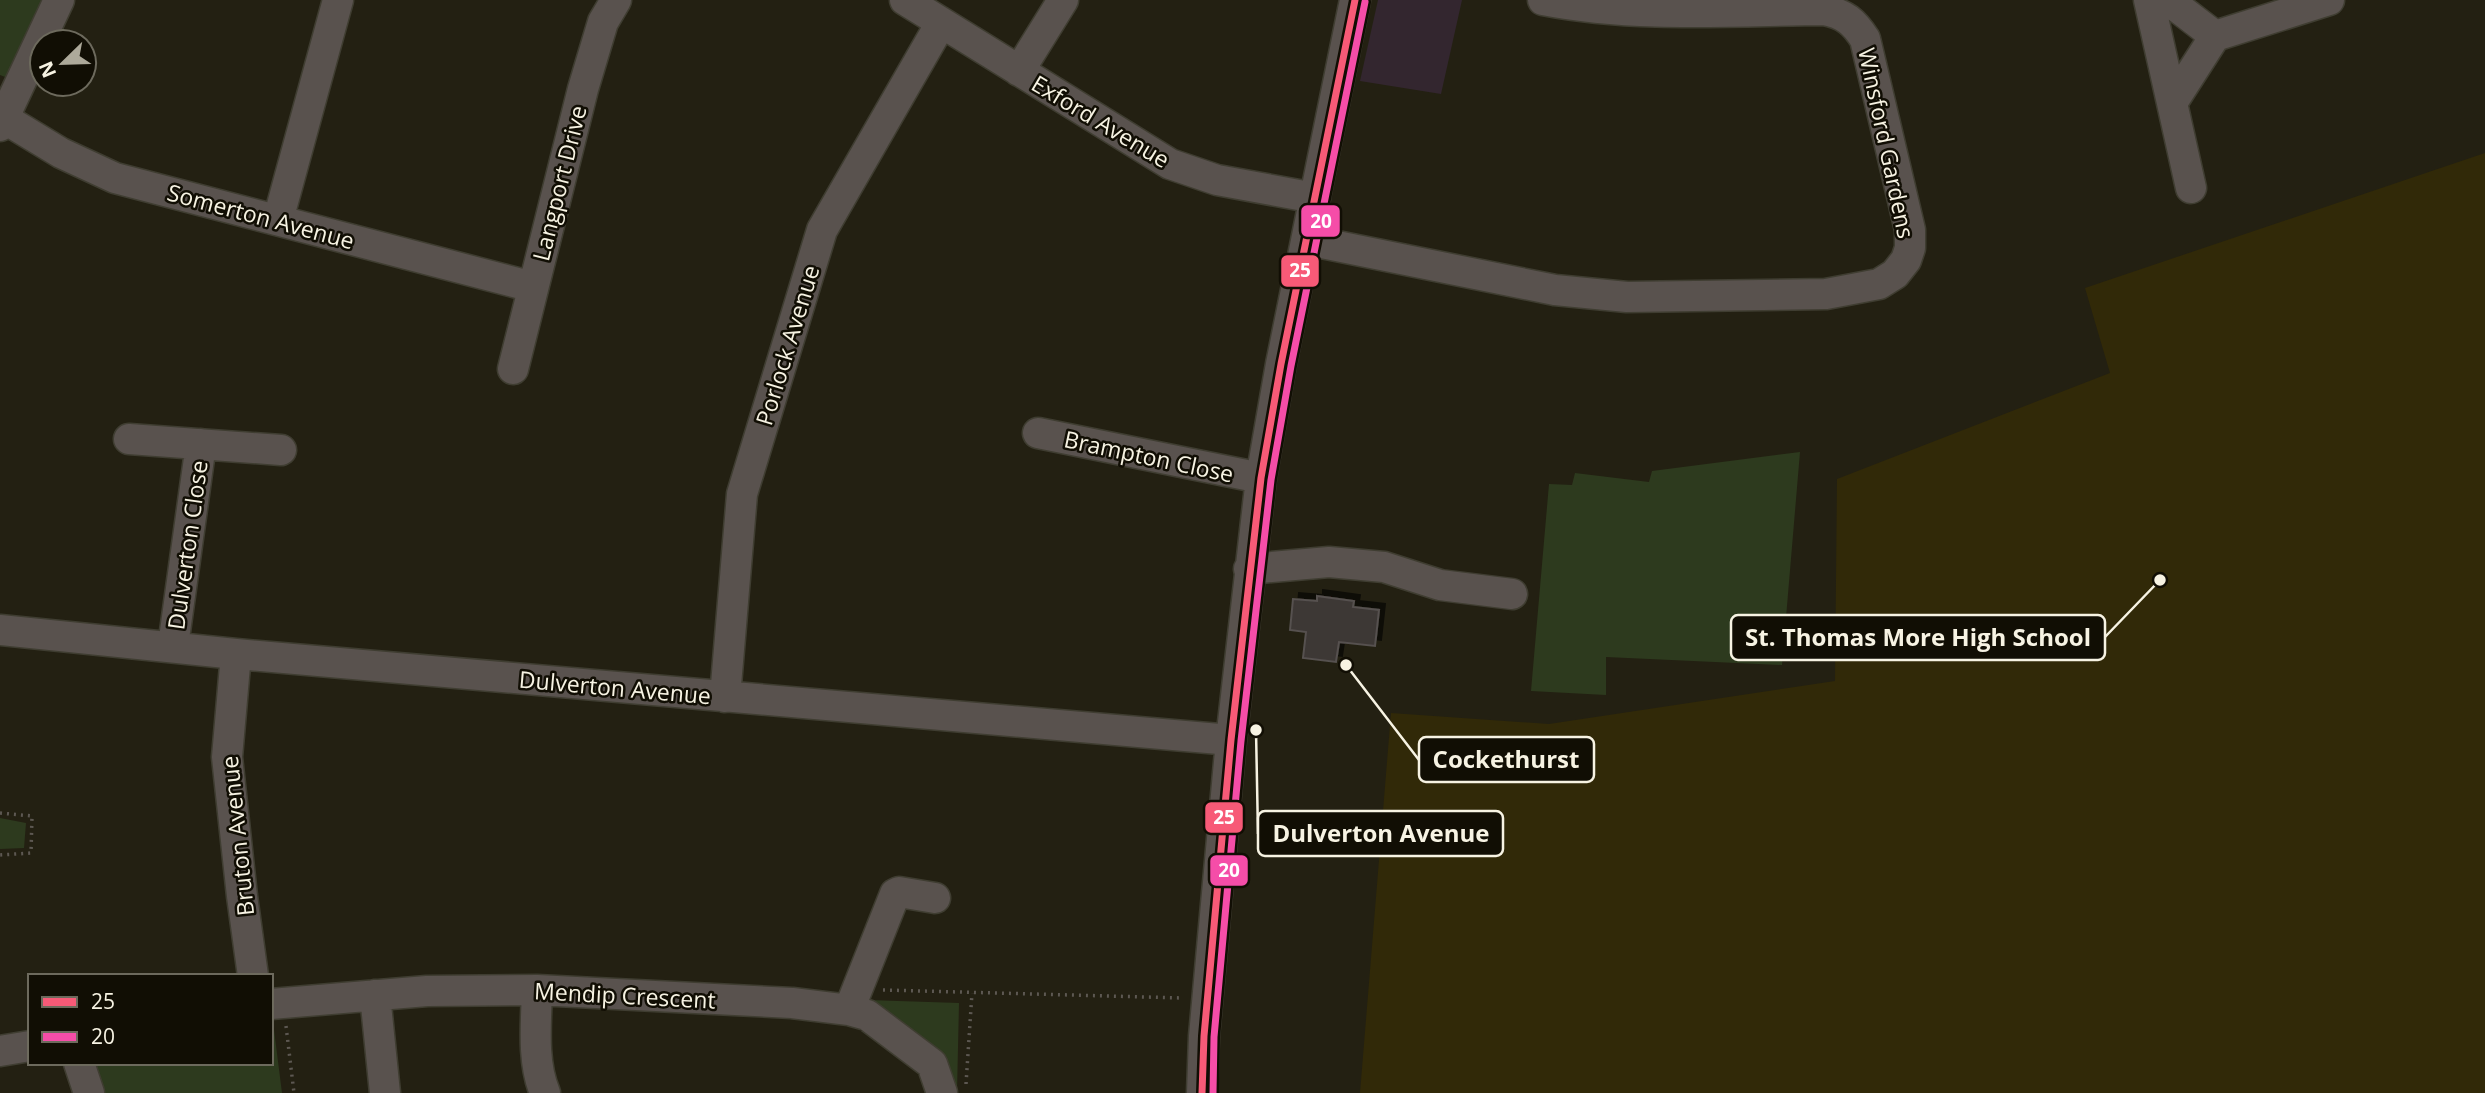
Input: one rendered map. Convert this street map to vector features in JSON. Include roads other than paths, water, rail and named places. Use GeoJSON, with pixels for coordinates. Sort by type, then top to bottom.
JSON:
{"type":"FeatureCollection","features":[{"type":"Feature","properties":{"kind":"street"},"geometry":{"type":"LineString","coordinates":[[1,120],[60,0]]}},
{"type":"Feature","properties":{"kind":"street"},"geometry":{"type":"LineString","coordinates":[[278,220],[338,0]]}},
{"type":"Feature","properties":{"kind":"street","name":"Langport Drive"},"geometry":{"type":"LineString","coordinates":[[513,369],[583,89],[603,22],[615,0]]}},
{"type":"Feature","properties":{"kind":"street","name":"Exford Avenue"},"geometry":{"type":"LineString","coordinates":[[905,0],[1170,164],[1217,180],[1315,198]]}},
{"type":"Feature","properties":{"kind":"street"},"geometry":{"type":"LineString","coordinates":[[1019,71],[1063,0]]}},
{"type":"Feature","properties":{"kind":"street"},"geometry":{"type":"LineString","coordinates":[[1202,1093],[1231,740],[1261,478],[1355,0]]}},
{"type":"Feature","properties":{"kind":"street","name":"Winsford Gardens"},"geometry":{"type":"LineString","coordinates":[[1307,240],[1555,290],[1627,297],[1826,294],[1879,284],[1895,274],[1906,260],[1910,248],[1910,230],[1865,39],[1854,23],[1840,13],[1825,9],[1629,12],[1542,0]]}},
{"type":"Feature","properties":{"kind":"street"},"geometry":{"type":"LineString","coordinates":[[2149,0],[2190,188]]}},
{"type":"Feature","properties":{"kind":"street"},"geometry":{"type":"LineString","coordinates":[[2168,0],[2215,36]]}},
{"type":"Feature","properties":{"kind":"street"},"geometry":{"type":"LineString","coordinates":[[2172,103],[2215,36],[2329,0]]}},
{"type":"Feature","properties":{"kind":"street","name":"Porlock Avenue"},"geometry":{"type":"LineString","coordinates":[[725,697],[743,494],[822,230],[941,23]]}},
{"type":"Feature","properties":{"kind":"street","name":"Somerton Avenue"},"geometry":{"type":"LineString","coordinates":[[1,120],[61,153],[115,178],[533,287]]}},
{"type":"Feature","properties":{"kind":"street","name":"Brampton Close"},"geometry":{"type":"LineString","coordinates":[[1038,433],[1261,478]]}},
{"type":"Feature","properties":{"kind":"street","name":"Dulverton Close"},"geometry":{"type":"LineString","coordinates":[[129,439],[281,450]]}},
{"type":"Feature","properties":{"kind":"street","name":"Dulverton Close"},"geometry":{"type":"LineString","coordinates":[[173,646],[201,444]]}},
{"type":"Feature","properties":{"kind":"street"},"geometry":{"type":"LineString","coordinates":[[1250,569],[1329,562],[1384,566],[1440,585],[1512,594]]}},
{"type":"Feature","properties":{"kind":"street","name":"Dulverton Avenue"},"geometry":{"type":"LineString","coordinates":[[0,630],[236,654],[1231,740]]}},
{"type":"Feature","properties":{"kind":"street","name":"Bruton Avenue"},"geometry":{"type":"LineString","coordinates":[[236,654],[227,757],[253,974]]}},
{"type":"Feature","properties":{"kind":"street"},"geometry":{"type":"LineString","coordinates":[[849,1010],[895,894],[899,892],[935,898]]}},
{"type":"Feature","properties":{"kind":"street"},"geometry":{"type":"LineString","coordinates":[[537,990],[538,1077],[545,1093]]}},
{"type":"Feature","properties":{"kind":"street","name":"Mendip Crescent"},"geometry":{"type":"LineString","coordinates":[[277,1003],[427,991],[537,990],[792,1003],[849,1010],[867,1015],[932,1064],[942,1093]]}},
{"type":"Feature","properties":{"kind":"street"},"geometry":{"type":"LineString","coordinates":[[375,995],[385,1093]]}},
{"type":"Feature","properties":{"kind":"street"},"geometry":{"type":"LineString","coordinates":[[0,1051],[28,1046]]}},
{"type":"Feature","properties":{"kind":"street"},"geometry":{"type":"LineString","coordinates":[[80,1065],[89,1093]]}},
{"type":"Feature","properties":{"kind":"place","name":"St. Thomas More High School"},"geometry":{"type":"Point","coordinates":[2160,580]}},
{"type":"Feature","properties":{"kind":"place","name":"Cockethurst"},"geometry":{"type":"Point","coordinates":[1346,665]}},
{"type":"Feature","properties":{"kind":"place","name":"Dulverton Avenue"},"geometry":{"type":"Point","coordinates":[1256,730]}}]}
